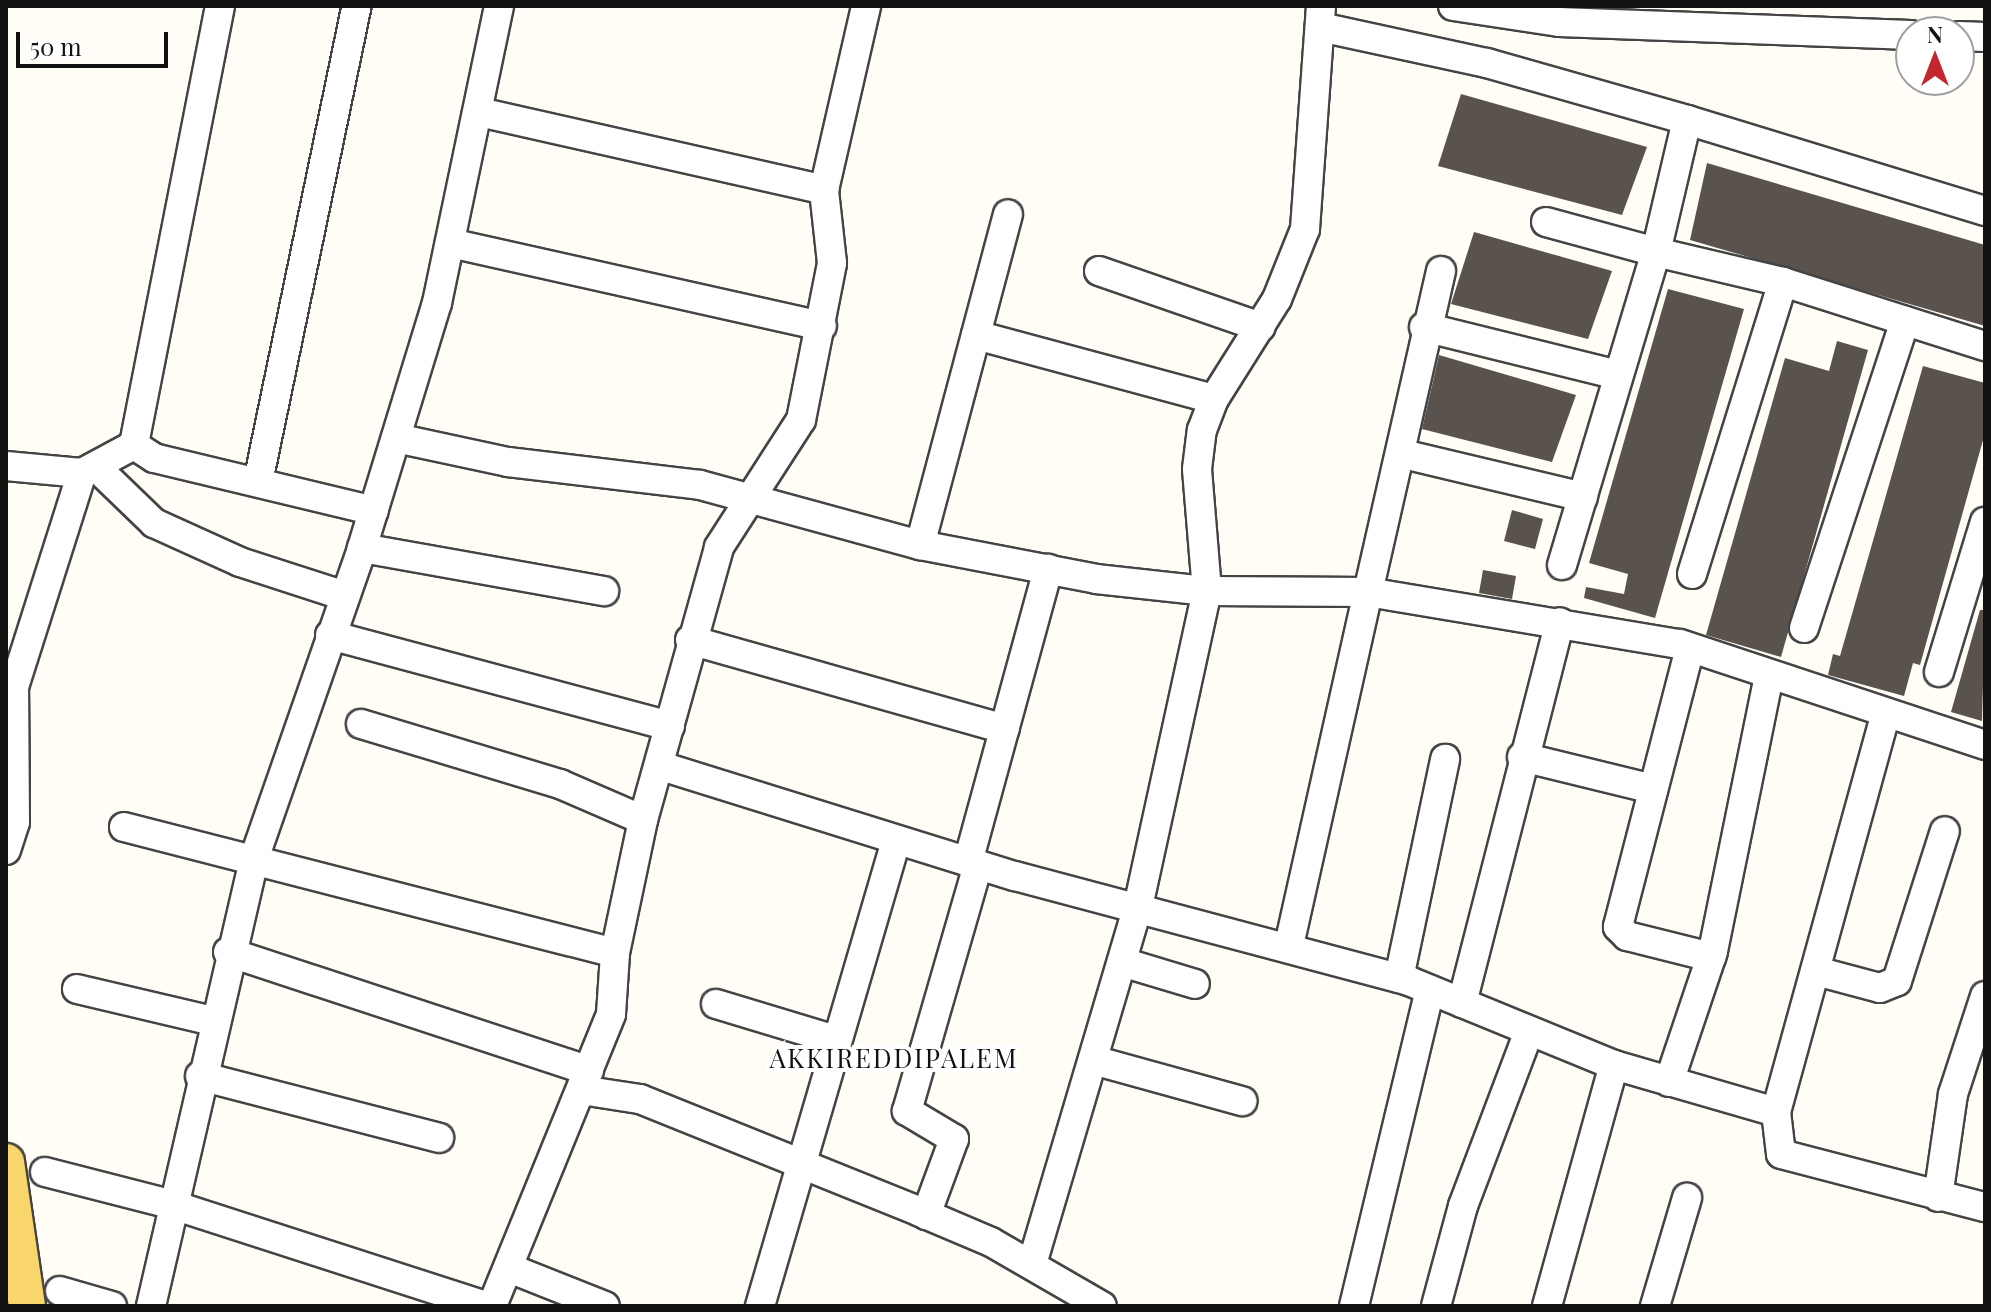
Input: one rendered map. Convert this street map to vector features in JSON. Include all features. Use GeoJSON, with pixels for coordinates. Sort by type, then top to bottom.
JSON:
{"type":"FeatureCollection","features":[{"type":"Feature","properties":{"kind":"main road"},"geometry":{"type":"LineString","coordinates":[[6,1162],[27,1306]]}},
{"type":"Feature","properties":{"kind":"street"},"geometry":{"type":"LineString","coordinates":[[6,466],[89,470],[134,445],[220,6]]}},
{"type":"Feature","properties":{"kind":"street"},"geometry":{"type":"LineString","coordinates":[[258,482],[357,6]]}},
{"type":"Feature","properties":{"kind":"street"},"geometry":{"type":"LineString","coordinates":[[151,1306],[170,1204],[228,952],[254,859],[362,548],[396,438],[450,243],[499,6]]}},
{"type":"Feature","properties":{"kind":"street"},"geometry":{"type":"LineString","coordinates":[[45,1172],[170,1204],[489,1306],[509,1268],[611,1014],[615,953],[643,820],[661,766],[690,640],[719,547],[801,420],[832,263],[824,190],[866,6]]}},
{"type":"Feature","properties":{"kind":"street"},"geometry":{"type":"LineString","coordinates":[[1472,8],[1682,17],[1895,34]]}},
{"type":"Feature","properties":{"kind":"street"},"geometry":{"type":"LineString","coordinates":[[1032,1264],[1138,907],[1207,591],[1197,469],[1214,399],[1261,327],[1305,229],[1320,16],[1687,120],[1985,211]]}},
{"type":"Feature","properties":{"kind":"street"},"geometry":{"type":"LineString","coordinates":[[479,112],[824,190]]}},
{"type":"Feature","properties":{"kind":"street"},"geometry":{"type":"LineString","coordinates":[[1562,565],[1656,252],[1687,120]]}},
{"type":"Feature","properties":{"kind":"street"},"geometry":{"type":"LineString","coordinates":[[920,545],[1008,214]]}},
{"type":"Feature","properties":{"kind":"street"},"geometry":{"type":"LineString","coordinates":[[1546,222],[1783,282],[1985,346]]}},
{"type":"Feature","properties":{"kind":"street"},"geometry":{"type":"LineString","coordinates":[[450,243],[822,326]]}},
{"type":"Feature","properties":{"kind":"street"},"geometry":{"type":"LineString","coordinates":[[1099,271],[1261,327]]}},
{"type":"Feature","properties":{"kind":"street"},"geometry":{"type":"LineString","coordinates":[[1289,946],[1368,592],[1403,454],[1424,327],[1441,271]]}},
{"type":"Feature","properties":{"kind":"street"},"geometry":{"type":"LineString","coordinates":[[1692,574],[1783,282]]}},
{"type":"Feature","properties":{"kind":"street"},"geometry":{"type":"LineString","coordinates":[[1804,628],[1905,321]]}},
{"type":"Feature","properties":{"kind":"street"},"geometry":{"type":"LineString","coordinates":[[1424,327],[1618,375]]}},
{"type":"Feature","properties":{"kind":"street"},"geometry":{"type":"LineString","coordinates":[[976,335],[1214,399]]}},
{"type":"Feature","properties":{"kind":"street"},"geometry":{"type":"LineString","coordinates":[[396,438],[508,462],[668,479],[753,498],[920,545],[1048,569],[1207,591],[1368,592],[1560,622],[1690,648],[1885,715],[1985,745]]}},
{"type":"Feature","properties":{"kind":"street"},"geometry":{"type":"LineString","coordinates":[[134,445],[154,458],[374,511]]}},
{"type":"Feature","properties":{"kind":"street"},"geometry":{"type":"LineString","coordinates":[[1403,454],[1583,497]]}},
{"type":"Feature","properties":{"kind":"street"},"geometry":{"type":"LineString","coordinates":[[89,470],[154,523],[240,562],[345,596]]}},
{"type":"Feature","properties":{"kind":"street"},"geometry":{"type":"LineString","coordinates":[[6,850],[15,822],[14,687],[89,470]]}},
{"type":"Feature","properties":{"kind":"street"},"geometry":{"type":"LineString","coordinates":[[1939,672],[1985,522]]}},
{"type":"Feature","properties":{"kind":"street"},"geometry":{"type":"LineString","coordinates":[[362,548],[604,591]]}},
{"type":"Feature","properties":{"kind":"street"},"geometry":{"type":"LineString","coordinates":[[926,1215],[954,1139],[913,1117],[909,1102],[1048,569]]}},
{"type":"Feature","properties":{"kind":"street"},"geometry":{"type":"LineString","coordinates":[[1462,1003],[1522,757],[1560,622]]}},
{"type":"Feature","properties":{"kind":"street"},"geometry":{"type":"LineString","coordinates":[[330,635],[670,726]]}},
{"type":"Feature","properties":{"kind":"street"},"geometry":{"type":"LineString","coordinates":[[690,640],[1005,729]]}},
{"type":"Feature","properties":{"kind":"street"},"geometry":{"type":"LineString","coordinates":[[1690,648],[1618,927],[1627,936],[1711,957]]}},
{"type":"Feature","properties":{"kind":"street"},"geometry":{"type":"LineString","coordinates":[[1669,1082],[1711,957],[1769,675]]}},
{"type":"Feature","properties":{"kind":"street"},"geometry":{"type":"LineString","coordinates":[[1885,715],[1776,1112],[1780,1153],[1985,1207]]}},
{"type":"Feature","properties":{"kind":"street"},"geometry":{"type":"LineString","coordinates":[[361,724],[560,784],[643,820]]}},
{"type":"Feature","properties":{"kind":"street"},"geometry":{"type":"LineString","coordinates":[[1522,757],[1653,789]]}},
{"type":"Feature","properties":{"kind":"street"},"geometry":{"type":"LineString","coordinates":[[1399,978],[1445,759]]}},
{"type":"Feature","properties":{"kind":"street"},"geometry":{"type":"LineString","coordinates":[[661,766],[793,802],[896,842],[1399,978],[1614,1065],[1776,1112]]}},
{"type":"Feature","properties":{"kind":"street"},"geometry":{"type":"LineString","coordinates":[[124,827],[615,953]]}},
{"type":"Feature","properties":{"kind":"street"},"geometry":{"type":"LineString","coordinates":[[1816,971],[1880,988],[1897,981],[1945,831]]}},
{"type":"Feature","properties":{"kind":"street"},"geometry":{"type":"LineString","coordinates":[[760,1306],[797,1163],[896,842]]}},
{"type":"Feature","properties":{"kind":"street"},"geometry":{"type":"LineString","coordinates":[[228,952],[640,1099],[926,1215],[1032,1264],[1102,1306]]}},
{"type":"Feature","properties":{"kind":"street"},"geometry":{"type":"LineString","coordinates":[[1122,962],[1195,984]]}},
{"type":"Feature","properties":{"kind":"street"},"geometry":{"type":"LineString","coordinates":[[77,989],[212,1021]]}},
{"type":"Feature","properties":{"kind":"street"},"geometry":{"type":"LineString","coordinates":[[1354,1306],[1430,990]]}},
{"type":"Feature","properties":{"kind":"street"},"geometry":{"type":"LineString","coordinates":[[1938,1197],[1953,1094],[1985,996]]}},
{"type":"Feature","properties":{"kind":"street"},"geometry":{"type":"LineString","coordinates":[[716,1004],[835,1040]]}},
{"type":"Feature","properties":{"kind":"street"},"geometry":{"type":"LineString","coordinates":[[1436,1306],[1463,1206],[1529,1031]]}},
{"type":"Feature","properties":{"kind":"street"},"geometry":{"type":"LineString","coordinates":[[1093,1060],[1242,1101]]}},
{"type":"Feature","properties":{"kind":"street"},"geometry":{"type":"LineString","coordinates":[[1547,1306],[1614,1065]]}},
{"type":"Feature","properties":{"kind":"street"},"geometry":{"type":"LineString","coordinates":[[200,1076],[439,1138]]}},
{"type":"Feature","properties":{"kind":"street"},"geometry":{"type":"LineString","coordinates":[[1655,1306],[1687,1198]]}},
{"type":"Feature","properties":{"kind":"street"},"geometry":{"type":"LineString","coordinates":[[509,1268],[605,1306]]}},
{"type":"Feature","properties":{"kind":"street"},"geometry":{"type":"LineString","coordinates":[[60,1291],[112,1306]]}},
{"type":"Feature","properties":{"kind":"building"},"geometry":{"type":"Polygon","coordinates":[[[1461,94],[1647,147],[1622,215],[1438,166],[1461,94]]]}},
{"type":"Feature","properties":{"kind":"building"},"geometry":{"type":"Polygon","coordinates":[[[1707,163],[1985,245],[1985,326],[1690,240],[1707,163]]]}},
{"type":"Feature","properties":{"kind":"building"},"geometry":{"type":"Polygon","coordinates":[[[1474,232],[1612,271],[1588,339],[1451,304],[1474,232]]]}},
{"type":"Feature","properties":{"kind":"building"},"geometry":{"type":"Polygon","coordinates":[[[1668,289],[1744,309],[1655,618],[1584,598],[1586,587],[1624,594],[1628,574],[1589,563],[1668,289]]]}},
{"type":"Feature","properties":{"kind":"building"},"geometry":{"type":"Polygon","coordinates":[[[1837,341],[1868,350],[1781,657],[1706,635],[1785,358],[1829,371],[1837,341]]]}},
{"type":"Feature","properties":{"kind":"building"},"geometry":{"type":"Polygon","coordinates":[[[1439,355],[1576,395],[1552,462],[1422,429],[1439,355]]]}},
{"type":"Feature","properties":{"kind":"building"},"geometry":{"type":"Polygon","coordinates":[[[1923,366],[1985,383],[1985,433],[1920,665],[1913,663],[1904,696],[1828,675],[1833,654],[1840,656],[1923,366]]]}},
{"type":"Feature","properties":{"kind":"building"},"geometry":{"type":"Polygon","coordinates":[[[1512,510],[1543,519],[1535,549],[1504,541],[1512,510]]]}},
{"type":"Feature","properties":{"kind":"building"},"geometry":{"type":"Polygon","coordinates":[[[1483,570],[1516,576],[1512,599],[1479,593],[1483,570]]]}},
{"type":"Feature","properties":{"kind":"building"},"geometry":{"type":"Polygon","coordinates":[[[1980,610],[1985,610],[1982,721],[1951,712],[1980,610]]]}},
{"type":"Feature","properties":{"kind":"district","name":"AKKIREDDIPALEM"},"geometry":{"type":"Point","coordinates":[894,1058]}}]}
